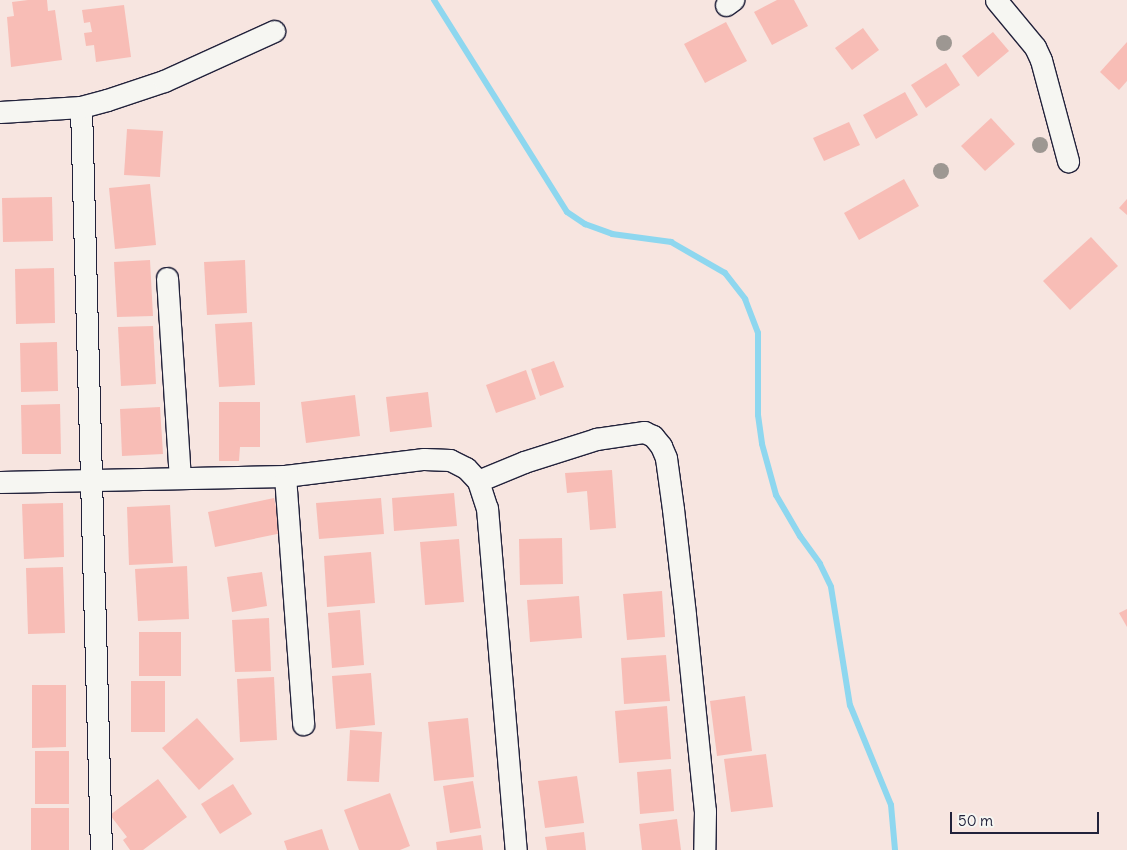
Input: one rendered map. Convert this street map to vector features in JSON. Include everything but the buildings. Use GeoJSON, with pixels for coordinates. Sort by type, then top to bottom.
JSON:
{"type":"FeatureCollection","features":[{"type":"Feature","properties":{"kind":"street"},"geometry":{"type":"LineString","coordinates":[[998,1],[1035,47],[1042,60],[1068,161]]}},
{"type":"Feature","properties":{"kind":"street"},"geometry":{"type":"LineString","coordinates":[[0,112],[81,107],[164,82],[274,31]]}},
{"type":"Feature","properties":{"kind":"street"},"geometry":{"type":"LineString","coordinates":[[81,107],[101,850]]}},
{"type":"Feature","properties":{"kind":"street"},"geometry":{"type":"LineString","coordinates":[[167,278],[180,477]]}},
{"type":"Feature","properties":{"kind":"street"},"geometry":{"type":"LineString","coordinates":[[478,481],[524,462],[596,439],[644,432],[653,436],[661,446],[666,458],[685,615],[704,811],[704,850]]}},
{"type":"Feature","properties":{"kind":"street"},"geometry":{"type":"LineString","coordinates":[[0,482],[285,476],[424,459],[450,460],[466,468],[478,481],[487,508],[516,850]]}},
{"type":"Feature","properties":{"kind":"street"},"geometry":{"type":"LineString","coordinates":[[285,476],[303,724]]}},
{"type":"Feature","properties":{"kind":"waterway"},"geometry":{"type":"LineString","coordinates":[[434,0],[567,212],[585,224],[612,234],[671,242],[725,273],[745,299],[758,333],[758,415],[762,444],[776,495],[800,536],[820,564],[831,587],[850,705],[891,805],[895,850]]}}]}
